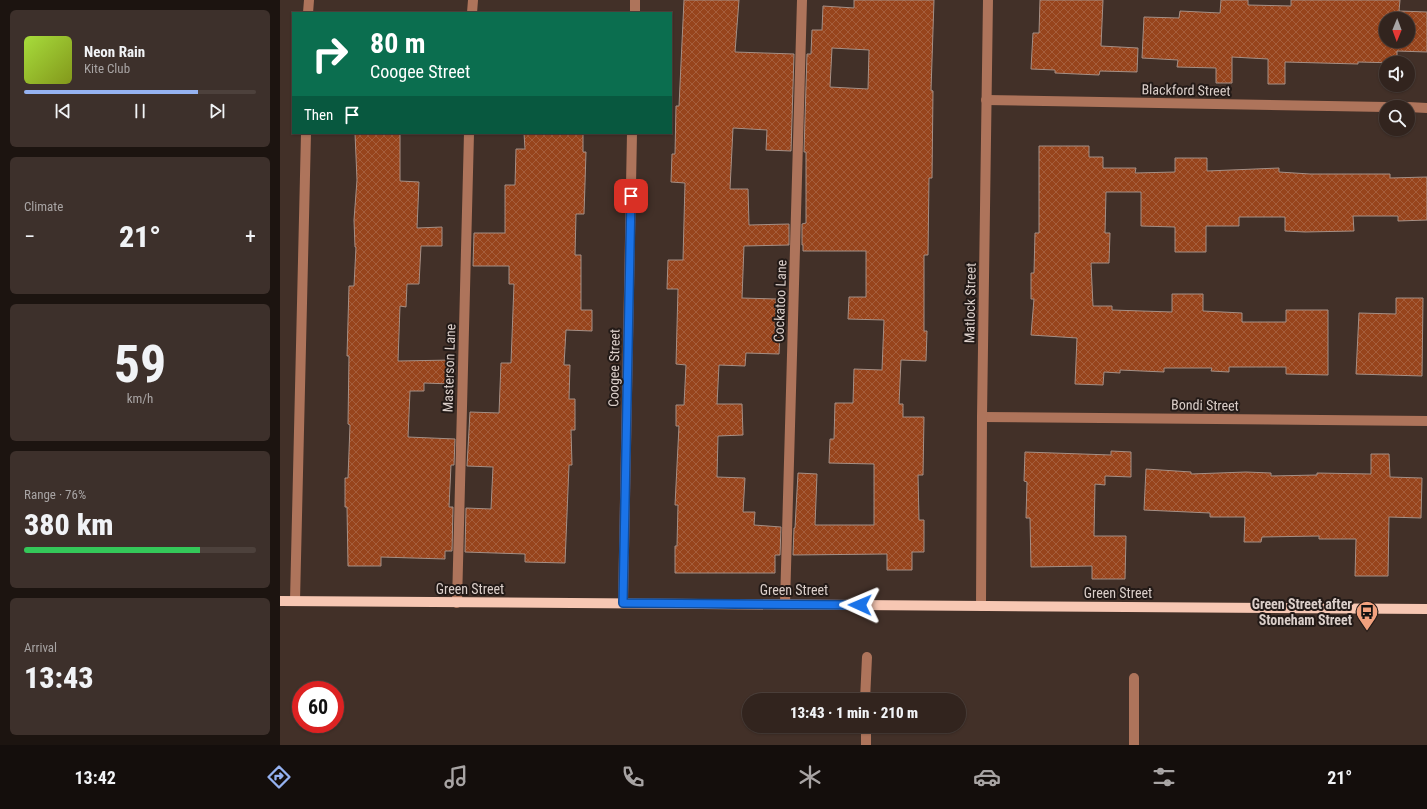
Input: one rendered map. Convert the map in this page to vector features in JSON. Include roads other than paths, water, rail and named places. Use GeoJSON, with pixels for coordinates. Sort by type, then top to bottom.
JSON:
{"type":"FeatureCollection","features":[{"type":"Feature","properties":{"kind":"main road","name":"Green Street"},"geometry":{"type":"LineString","coordinates":[[280,601],[1427,609]]}},
{"type":"Feature","properties":{"kind":"street"},"geometry":{"type":"LineString","coordinates":[[308,12],[309,0]]}},
{"type":"Feature","properties":{"kind":"street"},"geometry":{"type":"LineString","coordinates":[[472,0],[472,12]]}},
{"type":"Feature","properties":{"kind":"street"},"geometry":{"type":"LineString","coordinates":[[635,0],[635,12]]}},
{"type":"Feature","properties":{"kind":"street","name":"Cockatoo Lane"},"geometry":{"type":"LineString","coordinates":[[785,604],[802,0]]}},
{"type":"Feature","properties":{"kind":"street","name":"Matlock Street"},"geometry":{"type":"LineString","coordinates":[[981,606],[988,0]]}},
{"type":"Feature","properties":{"kind":"street","name":"Blackford Street"},"geometry":{"type":"LineString","coordinates":[[986,100],[1379,107]]}},
{"type":"Feature","properties":{"kind":"street"},"geometry":{"type":"LineString","coordinates":[[1415,107],[1427,108]]}},
{"type":"Feature","properties":{"kind":"street"},"geometry":{"type":"LineString","coordinates":[[295,601],[306,134]]}},
{"type":"Feature","properties":{"kind":"street","name":"Masterson Lane"},"geometry":{"type":"LineString","coordinates":[[457,603],[469,134]]}},
{"type":"Feature","properties":{"kind":"street","name":"Coogee Street"},"geometry":{"type":"LineString","coordinates":[[623,603],[632,134]]}},
{"type":"Feature","properties":{"kind":"street","name":"Bondi Street"},"geometry":{"type":"LineString","coordinates":[[982,417],[1427,421]]}},
{"type":"Feature","properties":{"kind":"street"},"geometry":{"type":"LineString","coordinates":[[865,693],[867,658]]}},
{"type":"Feature","properties":{"kind":"street"},"geometry":{"type":"LineString","coordinates":[[1134,678],[1134,745]]}},
{"type":"Feature","properties":{"kind":"street"},"geometry":{"type":"LineString","coordinates":[[866,733],[866,745]]}},
{"type":"Feature","properties":{"kind":"place","name":"Green Street after Stoneham Street"},"geometry":{"type":"Point","coordinates":[1367,632]}}]}
